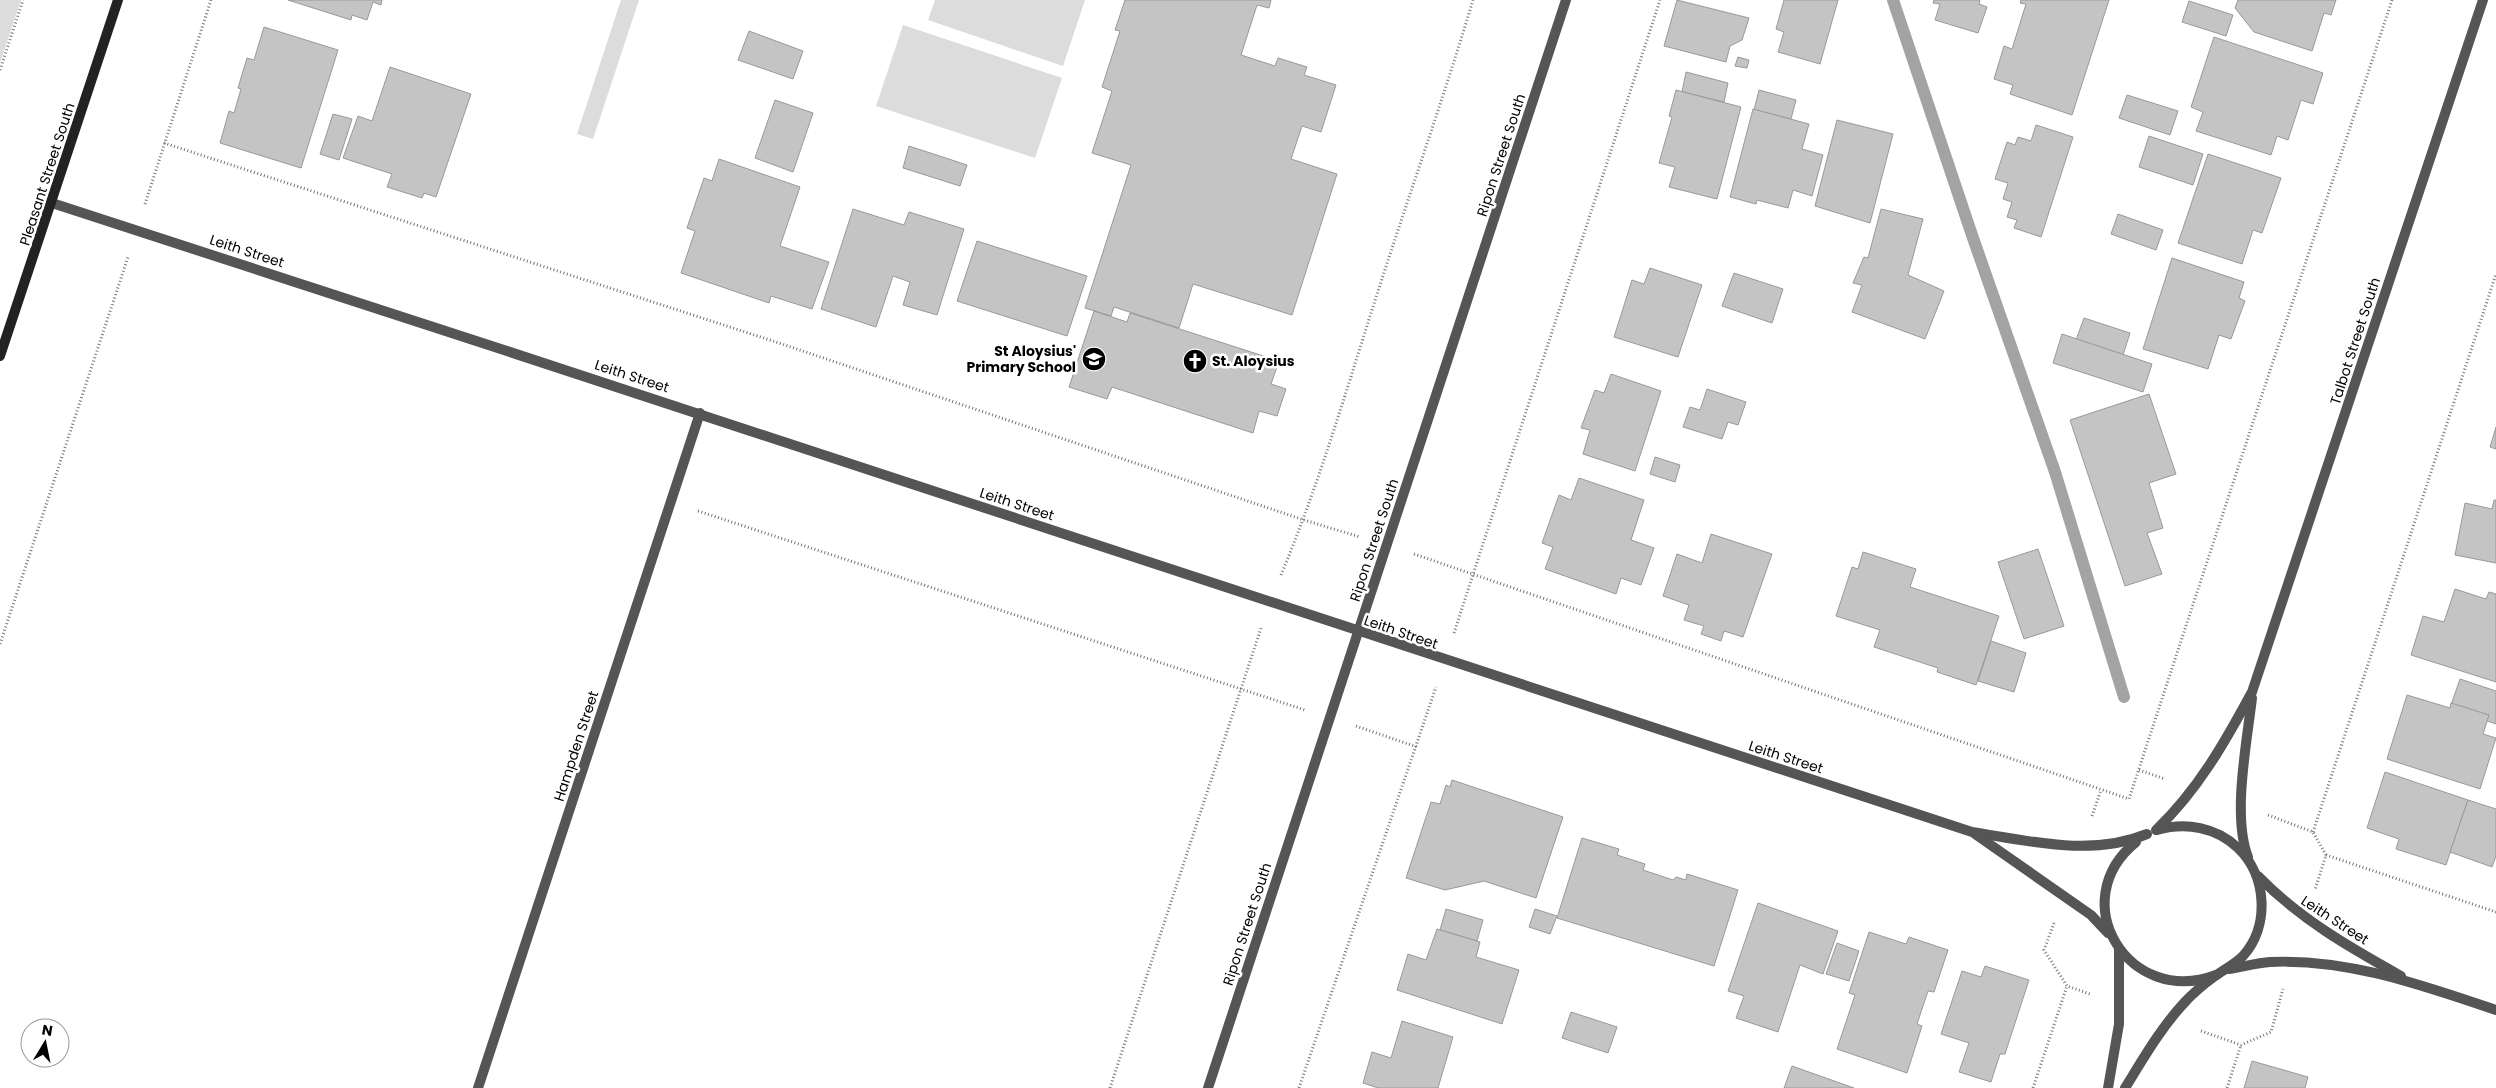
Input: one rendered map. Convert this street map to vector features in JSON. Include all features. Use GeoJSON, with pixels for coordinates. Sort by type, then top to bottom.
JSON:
{"type":"FeatureCollection","features":[{"type":"Feature","properties":{"kind":"street","name":"Pleasant Street South"},"geometry":{"type":"LineString","coordinates":[[0,356],[118,0]]}},
{"type":"Feature","properties":{"kind":"street","name":"Ripon Street South"},"geometry":{"type":"LineString","coordinates":[[1208,1088],[1566,0]]}},
{"type":"Feature","properties":{"kind":"street","name":"Talbot Street South"},"geometry":{"type":"LineString","coordinates":[[2152,832],[2184,802],[2206,772],[2252,692],[2483,0]]}},
{"type":"Feature","properties":{"kind":"street","name":"Leith Street"},"geometry":{"type":"LineString","coordinates":[[52,203],[700,413],[1444,661],[1972,832],[2043,843],[2095,847],[2128,842],[2152,832]]}},
{"type":"Feature","properties":{"kind":"street","name":"Hampden Street"},"geometry":{"type":"LineString","coordinates":[[478,1088],[700,413]]}},
{"type":"Feature","properties":{"kind":"street","name":"Talbot Street South"},"geometry":{"type":"LineString","coordinates":[[2250,862],[2245,850],[2242,825],[2243,785],[2252,692]]}},
{"type":"Feature","properties":{"kind":"street"},"geometry":{"type":"LineString","coordinates":[[2125,1088],[2170,1020],[2196,992],[2243,956],[2258,926],[2262,905],[2255,873],[2250,862],[2243,852],[2225,837],[2203,828],[2180,825],[2152,832],[2124,852],[2108,879],[2104,909],[2112,938],[2119,949],[2142,971],[2162,980],[2189,982],[2216,976]]}},
{"type":"Feature","properties":{"kind":"street","name":"Leith Street"},"geometry":{"type":"LineString","coordinates":[[1972,832],[2090,915],[2112,938]]}},
{"type":"Feature","properties":{"kind":"street","name":"Leith Street"},"geometry":{"type":"LineString","coordinates":[[2255,873],[2290,906],[2324,932],[2408,980]]}},
{"type":"Feature","properties":{"kind":"street"},"geometry":{"type":"LineString","coordinates":[[2108,1088],[2119,1024],[2119,949]]}},
{"type":"Feature","properties":{"kind":"street","name":"Leith Street"},"geometry":{"type":"LineString","coordinates":[[2226,970],[2260,963],[2291,963],[2349,969],[2408,980],[2496,1010]]}},
{"type":"Feature","properties":{"kind":"path"},"geometry":{"type":"LineString","coordinates":[[0,70],[23,0]]}},
{"type":"Feature","properties":{"kind":"path"},"geometry":{"type":"LineString","coordinates":[[0,644],[211,0]]}},
{"type":"Feature","properties":{"kind":"path"},"geometry":{"type":"LineString","coordinates":[[1110,1088],[1269,603],[1304,520],[1383,274],[1442,104],[1473,0]]}},
{"type":"Feature","properties":{"kind":"path"},"geometry":{"type":"LineString","coordinates":[[1299,1088],[1417,747],[1660,0]]}},
{"type":"Feature","properties":{"kind":"path"},"geometry":{"type":"LineString","coordinates":[[164,143],[769,340],[1304,520],[1387,545],[2130,799],[2392,0]]}},
{"type":"Feature","properties":{"kind":"path"},"geometry":{"type":"LineString","coordinates":[[2313,832],[2496,274]]}},
{"type":"Feature","properties":{"kind":"path"},"geometry":{"type":"LineString","coordinates":[[671,502],[1417,747]]}},
{"type":"Feature","properties":{"kind":"path"},"geometry":{"type":"LineString","coordinates":[[2139,770],[2170,781]]}},
{"type":"Feature","properties":{"kind":"path"},"geometry":{"type":"LineString","coordinates":[[2089,825],[2100,790]]}},
{"type":"Feature","properties":{"kind":"path"},"geometry":{"type":"LineString","coordinates":[[2265,814],[2313,832],[2326,855],[2496,912]]}},
{"type":"Feature","properties":{"kind":"path"},"geometry":{"type":"LineString","coordinates":[[2313,896],[2326,855]]}},
{"type":"Feature","properties":{"kind":"path"},"geometry":{"type":"LineString","coordinates":[[2057,915],[2044,950],[2067,986],[2091,994]]}},
{"type":"Feature","properties":{"kind":"path"},"geometry":{"type":"LineString","coordinates":[[2033,1088],[2067,986]]}},
{"type":"Feature","properties":{"kind":"path"},"geometry":{"type":"LineString","coordinates":[[2201,1031],[2241,1044],[2271,1032],[2284,987]]}},
{"type":"Feature","properties":{"kind":"path"},"geometry":{"type":"LineString","coordinates":[[2227,1088],[2241,1044]]}},
{"type":"Feature","properties":{"kind":"shaded area"},"geometry":{"type":"Polygon","coordinates":[[[0,0],[21,0],[0,63],[0,0]]]}},
{"type":"Feature","properties":{"kind":"shaded area"},"geometry":{"type":"Polygon","coordinates":[[[621,0],[639,0],[593,139],[577,134],[621,0]]]}},
{"type":"Feature","properties":{"kind":"shaded area"},"geometry":{"type":"Polygon","coordinates":[[[935,0],[1085,0],[1063,66],[928,20],[935,0]]]}},
{"type":"Feature","properties":{"kind":"shaded area"},"geometry":{"type":"Polygon","coordinates":[[[903,25],[1062,78],[1035,158],[876,106],[903,25]]]}},
{"type":"Feature","properties":{"kind":"building"},"geometry":{"type":"Polygon","coordinates":[[[288,0],[382,0],[381,5],[373,2],[367,20],[352,15],[351,20],[288,0]]]}},
{"type":"Feature","properties":{"kind":"building"},"geometry":{"type":"Polygon","coordinates":[[[1125,0],[1271,0],[1269,8],[1257,5],[1241,55],[1275,66],[1278,58],[1307,67],[1304,75],[1336,85],[1321,132],[1302,126],[1291,159],[1337,174],[1292,315],[1193,284],[1179,328],[1114,307],[1111,316],[1085,308],[1131,165],[1092,153],[1112,91],[1102,87],[1120,31],[1115,30],[1125,0]]]}},
{"type":"Feature","properties":{"kind":"building"},"geometry":{"type":"Polygon","coordinates":[[[1677,0],[1749,18],[1742,40],[1730,46],[1726,62],[1664,46],[1677,0]]]}},
{"type":"Feature","properties":{"kind":"building"},"geometry":{"type":"Polygon","coordinates":[[[1784,0],[1838,0],[1820,64],[1778,52],[1784,32],[1776,29],[1784,0]]]}},
{"type":"Feature","properties":{"kind":"building"},"geometry":{"type":"Polygon","coordinates":[[[1934,0],[1980,0],[1979,4],[1987,7],[1978,33],[1935,20],[1940,4],[1933,3],[1934,0]]]}},
{"type":"Feature","properties":{"kind":"building"},"geometry":{"type":"Polygon","coordinates":[[[2021,0],[2109,0],[2072,115],[2010,94],[2013,85],[1994,79],[2004,46],[2012,49],[2026,4],[2020,3],[2021,0]]]}},
{"type":"Feature","properties":{"kind":"building"},"geometry":{"type":"Polygon","coordinates":[[[2238,0],[2336,0],[2331,15],[2324,13],[2312,51],[2254,32],[2235,8],[2238,0]]]}},
{"type":"Feature","properties":{"kind":"building"},"geometry":{"type":"Polygon","coordinates":[[[2189,1],[2233,15],[2226,36],[2182,22],[2189,1]]]}},
{"type":"Feature","properties":{"kind":"building"},"geometry":{"type":"Polygon","coordinates":[[[264,27],[338,50],[301,168],[220,143],[229,111],[234,113],[241,89],[238,88],[247,58],[254,60],[264,27]]]}},
{"type":"Feature","properties":{"kind":"building"},"geometry":{"type":"Polygon","coordinates":[[[749,31],[803,51],[793,79],[738,60],[749,31]]]}},
{"type":"Feature","properties":{"kind":"building"},"geometry":{"type":"Polygon","coordinates":[[[2214,37],[2323,73],[2313,104],[2301,100],[2288,140],[2277,136],[2271,155],[2196,131],[2203,112],[2191,107],[2214,37]]]}},
{"type":"Feature","properties":{"kind":"building"},"geometry":{"type":"Polygon","coordinates":[[[1738,57],[1749,60],[1747,68],[1735,66],[1738,57]]]}},
{"type":"Feature","properties":{"kind":"building"},"geometry":{"type":"Polygon","coordinates":[[[390,67],[471,94],[436,197],[424,193],[422,198],[387,187],[392,174],[343,158],[358,116],[372,121],[390,67]]]}},
{"type":"Feature","properties":{"kind":"building"},"geometry":{"type":"Polygon","coordinates":[[[1686,72],[1728,83],[1724,102],[1682,92],[1686,72]]]}},
{"type":"Feature","properties":{"kind":"building"},"geometry":{"type":"Polygon","coordinates":[[[1676,90],[1741,107],[1717,199],[1669,187],[1675,167],[1659,163],[1672,117],[1669,116],[1676,90]]]}},
{"type":"Feature","properties":{"kind":"building"},"geometry":{"type":"Polygon","coordinates":[[[1759,90],[1796,100],[1791,119],[1754,110],[1759,90]]]}},
{"type":"Feature","properties":{"kind":"building"},"geometry":{"type":"Polygon","coordinates":[[[2127,95],[2178,111],[2170,135],[2119,118],[2127,95]]]}},
{"type":"Feature","properties":{"kind":"building"},"geometry":{"type":"Polygon","coordinates":[[[775,100],[813,113],[793,172],[755,158],[775,100]]]}},
{"type":"Feature","properties":{"kind":"building"},"geometry":{"type":"Polygon","coordinates":[[[1753,109],[1809,124],[1802,149],[1823,155],[1812,196],[1793,190],[1788,208],[1757,200],[1756,204],[1730,197],[1753,109]]]}},
{"type":"Feature","properties":{"kind":"building"},"geometry":{"type":"Polygon","coordinates":[[[333,114],[352,119],[339,160],[320,154],[333,114]]]}},
{"type":"Feature","properties":{"kind":"building"},"geometry":{"type":"Polygon","coordinates":[[[1837,120],[1893,134],[1870,223],[1815,206],[1837,120]]]}},
{"type":"Feature","properties":{"kind":"building"},"geometry":{"type":"Polygon","coordinates":[[[2036,125],[2073,137],[2041,237],[2014,228],[2017,220],[2007,217],[2012,202],[2003,199],[2008,183],[1995,179],[2007,142],[2015,145],[2018,137],[2031,141],[2036,125]]]}},
{"type":"Feature","properties":{"kind":"building"},"geometry":{"type":"Polygon","coordinates":[[[2149,136],[2203,154],[2193,185],[2139,167],[2149,136]]]}},
{"type":"Feature","properties":{"kind":"building"},"geometry":{"type":"Polygon","coordinates":[[[909,146],[967,165],[960,186],[903,168],[909,146]]]}},
{"type":"Feature","properties":{"kind":"building"},"geometry":{"type":"Polygon","coordinates":[[[2208,154],[2281,178],[2262,233],[2253,230],[2242,264],[2178,243],[2208,154]]]}},
{"type":"Feature","properties":{"kind":"building"},"geometry":{"type":"Polygon","coordinates":[[[719,159],[800,187],[780,246],[829,262],[812,309],[771,296],[769,303],[681,273],[695,231],[687,228],[704,178],[712,181],[719,159]]]}},
{"type":"Feature","properties":{"kind":"building"},"geometry":{"type":"Polygon","coordinates":[[[853,209],[904,225],[909,212],[964,229],[937,315],[903,305],[910,282],[893,276],[876,327],[821,309],[853,209]]]}},
{"type":"Feature","properties":{"kind":"building"},"geometry":{"type":"Polygon","coordinates":[[[1881,209],[1923,219],[1908,275],[1944,291],[1925,339],[1852,312],[1862,285],[1853,283],[1864,257],[1868,258],[1881,209]]]}},
{"type":"Feature","properties":{"kind":"building"},"geometry":{"type":"Polygon","coordinates":[[[2118,214],[2163,230],[2156,250],[2111,234],[2118,214]]]}},
{"type":"Feature","properties":{"kind":"building"},"geometry":{"type":"Polygon","coordinates":[[[977,241],[1087,276],[1067,336],[957,301],[977,241]]]}},
{"type":"Feature","properties":{"kind":"building"},"geometry":{"type":"Polygon","coordinates":[[[2172,258],[2244,282],[2239,298],[2245,301],[2231,339],[2219,335],[2208,369],[2143,349],[2172,258]]]}},
{"type":"Feature","properties":{"kind":"building"},"geometry":{"type":"Polygon","coordinates":[[[1650,268],[1702,285],[1678,357],[1614,337],[1632,280],[1644,284],[1650,268]]]}},
{"type":"Feature","properties":{"kind":"building"},"geometry":{"type":"Polygon","coordinates":[[[1734,273],[1783,289],[1772,323],[1722,306],[1734,273]]]}},
{"type":"Feature","properties":{"kind":"building"},"geometry":{"type":"Polygon","coordinates":[[[1094,311],[1127,322],[1130,313],[1279,361],[1271,384],[1286,389],[1277,416],[1259,411],[1253,433],[1112,387],[1107,399],[1069,387],[1094,311]]]}},
{"type":"Feature","properties":{"kind":"building"},"geometry":{"type":"Polygon","coordinates":[[[2084,318],[2130,333],[2123,355],[2076,340],[2084,318]]]}},
{"type":"Feature","properties":{"kind":"building"},"geometry":{"type":"Polygon","coordinates":[[[2062,334],[2152,364],[2143,392],[2053,363],[2062,334]]]}},
{"type":"Feature","properties":{"kind":"building"},"geometry":{"type":"Polygon","coordinates":[[[1611,374],[1661,391],[1635,471],[1583,454],[1590,430],[1581,428],[1595,390],[1604,393],[1611,374]]]}},
{"type":"Feature","properties":{"kind":"building"},"geometry":{"type":"Polygon","coordinates":[[[1707,389],[1746,402],[1738,425],[1728,422],[1722,439],[1683,427],[1690,407],[1700,410],[1707,389]]]}},
{"type":"Feature","properties":{"kind":"building"},"geometry":{"type":"Polygon","coordinates":[[[2149,394],[2176,474],[2149,483],[2163,528],[2147,533],[2162,574],[2125,586],[2070,420],[2149,394]]]}},
{"type":"Feature","properties":{"kind":"building"},"geometry":{"type":"Polygon","coordinates":[[[2496,427],[2496,449],[2490,447],[2496,427]]]}},
{"type":"Feature","properties":{"kind":"building"},"geometry":{"type":"Polygon","coordinates":[[[1655,457],[1680,465],[1675,482],[1650,474],[1655,457]]]}},
{"type":"Feature","properties":{"kind":"building"},"geometry":{"type":"Polygon","coordinates":[[[1579,478],[1644,500],[1631,540],[1654,548],[1641,585],[1621,578],[1616,594],[1545,569],[1553,547],[1542,543],[1559,495],[1571,500],[1579,478]]]}},
{"type":"Feature","properties":{"kind":"building"},"geometry":{"type":"Polygon","coordinates":[[[2494,500],[2496,500],[2496,563],[2455,555],[2465,503],[2492,509],[2494,500]]]}},
{"type":"Feature","properties":{"kind":"building"},"geometry":{"type":"Polygon","coordinates":[[[1711,534],[1772,554],[1743,637],[1724,631],[1721,641],[1701,634],[1704,626],[1684,620],[1689,605],[1663,596],[1677,554],[1702,563],[1711,534]]]}},
{"type":"Feature","properties":{"kind":"building"},"geometry":{"type":"Polygon","coordinates":[[[2038,549],[2064,626],[2024,639],[1998,562],[2038,549]]]}},
{"type":"Feature","properties":{"kind":"building"},"geometry":{"type":"Polygon","coordinates":[[[1863,552],[1916,569],[1910,587],[1999,616],[1976,685],[1937,672],[1938,668],[1874,647],[1880,630],[1836,616],[1852,567],[1858,569],[1863,552]]]}},
{"type":"Feature","properties":{"kind":"building"},"geometry":{"type":"Polygon","coordinates":[[[2455,589],[2486,599],[2489,592],[2496,594],[2496,682],[2411,655],[2423,616],[2444,622],[2455,589]]]}},
{"type":"Feature","properties":{"kind":"building"},"geometry":{"type":"Polygon","coordinates":[[[1991,641],[2026,653],[2014,692],[1978,681],[1991,641]]]}},
{"type":"Feature","properties":{"kind":"building"},"geometry":{"type":"Polygon","coordinates":[[[2460,679],[2496,691],[2496,724],[2450,708],[2460,679]]]}},
{"type":"Feature","properties":{"kind":"building"},"geometry":{"type":"Polygon","coordinates":[[[2407,695],[2450,708],[2451,703],[2489,715],[2483,734],[2496,738],[2480,789],[2387,759],[2407,695]]]}},
{"type":"Feature","properties":{"kind":"building"},"geometry":{"type":"Polygon","coordinates":[[[2385,772],[2468,800],[2446,865],[2396,849],[2399,839],[2367,828],[2385,772]]]}},
{"type":"Feature","properties":{"kind":"building"},"geometry":{"type":"Polygon","coordinates":[[[1452,780],[1563,817],[1536,898],[1484,881],[1445,890],[1406,878],[1431,802],[1440,804],[1446,785],[1450,787],[1452,780]]]}},
{"type":"Feature","properties":{"kind":"building"},"geometry":{"type":"Polygon","coordinates":[[[2468,800],[2496,809],[2496,856],[2492,867],[2450,852],[2468,800]]]}},
{"type":"Feature","properties":{"kind":"building"},"geometry":{"type":"Polygon","coordinates":[[[1582,838],[1619,849],[1617,855],[1645,864],[1643,870],[1673,880],[1676,877],[1686,880],[1687,874],[1738,890],[1714,966],[1557,918],[1582,838]]]}},
{"type":"Feature","properties":{"kind":"building"},"geometry":{"type":"Polygon","coordinates":[[[1758,903],[1838,931],[1823,974],[1800,965],[1778,1032],[1736,1018],[1744,996],[1728,991],[1758,903]]]}},
{"type":"Feature","properties":{"kind":"building"},"geometry":{"type":"Polygon","coordinates":[[[1446,909],[1483,920],[1477,941],[1440,930],[1446,909]]]}},
{"type":"Feature","properties":{"kind":"building"},"geometry":{"type":"Polygon","coordinates":[[[1535,909],[1557,916],[1550,934],[1529,927],[1535,909]]]}},
{"type":"Feature","properties":{"kind":"building"},"geometry":{"type":"Polygon","coordinates":[[[1437,929],[1480,942],[1476,957],[1519,970],[1502,1024],[1397,990],[1408,954],[1426,960],[1437,929]]]}},
{"type":"Feature","properties":{"kind":"building"},"geometry":{"type":"Polygon","coordinates":[[[1869,932],[1906,944],[1909,937],[1948,950],[1934,992],[1928,991],[1917,1024],[1922,1026],[1907,1073],[1837,1049],[1855,995],[1849,993],[1869,932]]]}},
{"type":"Feature","properties":{"kind":"building"},"geometry":{"type":"Polygon","coordinates":[[[1837,943],[1859,951],[1849,981],[1826,974],[1837,943]]]}},
{"type":"Feature","properties":{"kind":"building"},"geometry":{"type":"Polygon","coordinates":[[[1985,966],[2029,980],[2005,1054],[2000,1054],[1991,1082],[1959,1072],[1969,1043],[1941,1034],[1962,971],[1981,977],[1985,966]]]}},
{"type":"Feature","properties":{"kind":"building"},"geometry":{"type":"Polygon","coordinates":[[[1571,1012],[1617,1027],[1608,1053],[1562,1038],[1571,1012]]]}},
{"type":"Feature","properties":{"kind":"building"},"geometry":{"type":"Polygon","coordinates":[[[1402,1021],[1453,1037],[1438,1088],[1378,1088],[1363,1083],[1372,1052],[1391,1058],[1402,1021]]]}},
{"type":"Feature","properties":{"kind":"building"},"geometry":{"type":"Polygon","coordinates":[[[2252,1061],[2308,1077],[2305,1088],[2244,1088],[2252,1061]]]}},
{"type":"Feature","properties":{"kind":"building"},"geometry":{"type":"Polygon","coordinates":[[[1792,1066],[1854,1088],[1784,1088],[1792,1066]]]}},
{"type":"Feature","properties":{"kind":"waterway"},"geometry":{"type":"LineString","coordinates":[[1893,0],[1973,238],[2055,472],[2124,697]]}},
{"type":"Feature","properties":{"kind":"place","name":"St Aloysius' Primary School"},"geometry":{"type":"Point","coordinates":[1094,359]}},
{"type":"Feature","properties":{"kind":"place","name":"St. Aloysius"},"geometry":{"type":"Point","coordinates":[1195,361]}}]}
